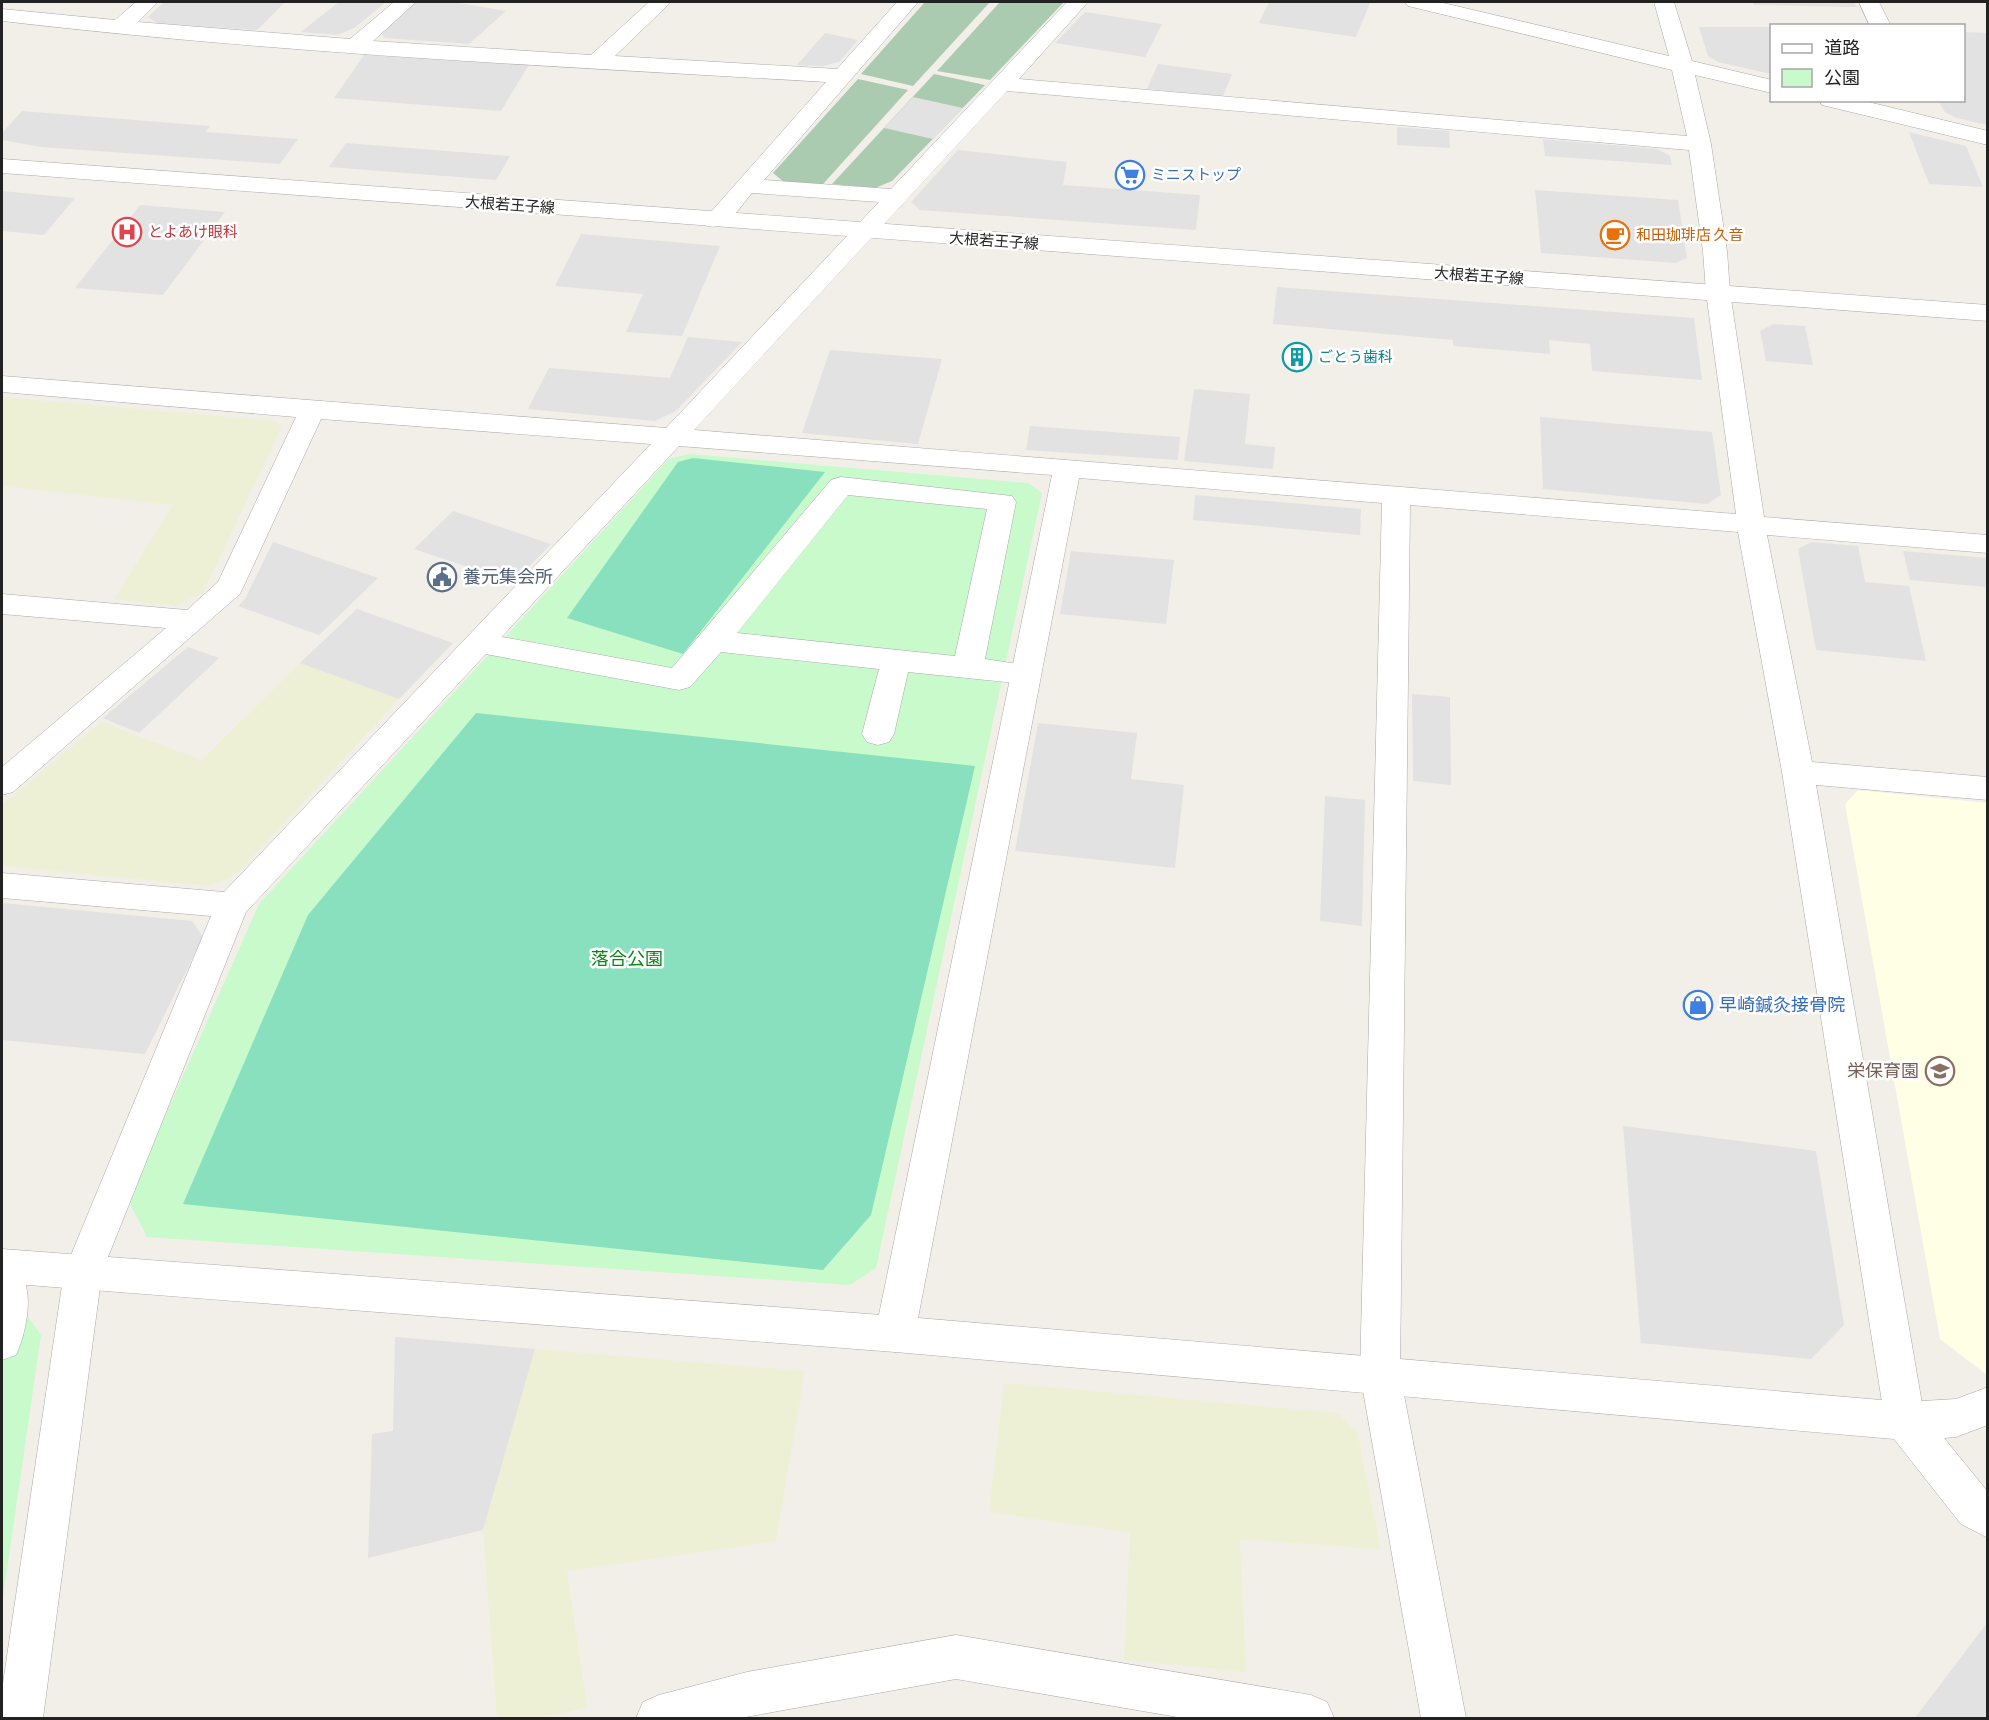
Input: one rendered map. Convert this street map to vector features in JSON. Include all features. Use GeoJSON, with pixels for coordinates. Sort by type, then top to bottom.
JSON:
{"type":"FeatureCollection","features":[{"type":"Feature","properties":{"kind":"street"},"geometry":{"type":"LineString","coordinates":[[119,28],[148,2]]}},
{"type":"Feature","properties":{"kind":"street"},"geometry":{"type":"LineString","coordinates":[[357,44],[406,2]]}},
{"type":"Feature","properties":{"kind":"street"},"geometry":{"type":"LineString","coordinates":[[596,62],[661,2]]}},
{"type":"Feature","properties":{"kind":"street"},"geometry":{"type":"LineString","coordinates":[[715,220],[908,2]]}},
{"type":"Feature","properties":{"kind":"street"},"geometry":{"type":"LineString","coordinates":[[20,1719],[83,1272],[232,905],[1004,84],[1078,2]]}},
{"type":"Feature","properties":{"kind":"street"},"geometry":{"type":"LineString","coordinates":[[1415,2],[1770,87]]}},
{"type":"Feature","properties":{"kind":"street"},"geometry":{"type":"LineString","coordinates":[[1664,2],[1700,144],[1715,251],[1718,292],[1751,524],[1798,772],[1905,1421],[1976,1510],[1988,1518]]}},
{"type":"Feature","properties":{"kind":"street"},"geometry":{"type":"LineString","coordinates":[[1869,2],[1880,24]]}},
{"type":"Feature","properties":{"kind":"street"},"geometry":{"type":"LineString","coordinates":[[2,15],[119,28],[596,62],[842,76]]}},
{"type":"Feature","properties":{"kind":"street"},"geometry":{"type":"LineString","coordinates":[[1004,84],[1700,144]]}},
{"type":"Feature","properties":{"kind":"street"},"geometry":{"type":"LineString","coordinates":[[1838,102],[1988,138]]}},
{"type":"Feature","properties":{"kind":"street"},"geometry":{"type":"LineString","coordinates":[[1920,102],[1932,125]]}},
{"type":"Feature","properties":{"kind":"street","name":"大根若王子線"},"geometry":{"type":"LineString","coordinates":[[2,166],[865,232],[1988,313]]}},
{"type":"Feature","properties":{"kind":"street"},"geometry":{"type":"LineString","coordinates":[[746,186],[898,196]]}},
{"type":"Feature","properties":{"kind":"street"},"geometry":{"type":"LineString","coordinates":[[2,384],[312,410],[913,455],[1988,544]]}},
{"type":"Feature","properties":{"kind":"street"},"geometry":{"type":"LineString","coordinates":[[2,784],[230,587],[312,410]]}},
{"type":"Feature","properties":{"kind":"street"},"geometry":{"type":"LineString","coordinates":[[904,492],[913,455]]}},
{"type":"Feature","properties":{"kind":"street"},"geometry":{"type":"LineString","coordinates":[[895,1334],[1067,468]]}},
{"type":"Feature","properties":{"kind":"street"},"geometry":{"type":"LineString","coordinates":[[480,643],[679,681],[841,486],[1002,502],[968,668]]}},
{"type":"Feature","properties":{"kind":"street"},"geometry":{"type":"LineString","coordinates":[[1396,495],[1380,1374],[1443,1719]]}},
{"type":"Feature","properties":{"kind":"street"},"geometry":{"type":"LineString","coordinates":[[2,604],[194,620]]}},
{"type":"Feature","properties":{"kind":"street"},"geometry":{"type":"LineString","coordinates":[[714,641],[1026,674]]}},
{"type":"Feature","properties":{"kind":"street"},"geometry":{"type":"LineString","coordinates":[[878,734],[896,661]]}},
{"type":"Feature","properties":{"kind":"street"},"geometry":{"type":"LineString","coordinates":[[1798,772],[1988,789]]}},
{"type":"Feature","properties":{"kind":"street"},"geometry":{"type":"LineString","coordinates":[[2,885],[232,905]]}},
{"type":"Feature","properties":{"kind":"street"},"geometry":{"type":"LineString","coordinates":[[4,1309],[83,1272],[895,1334],[1905,1421],[1956,1418],[1988,1406]]}},
{"type":"Feature","properties":{"kind":"street"},"geometry":{"type":"LineString","coordinates":[[659,1719],[751,1706],[956,1657],[1311,1719]]}},
{"type":"Feature","properties":{"kind":"shaded area"},"geometry":{"type":"Polygon","coordinates":[[[164,2],[285,2],[257,30],[157,23],[148,17],[164,2]]]}},
{"type":"Feature","properties":{"kind":"shaded area"},"geometry":{"type":"Polygon","coordinates":[[[339,2],[386,2],[354,28],[338,35],[301,32],[339,2]]]}},
{"type":"Feature","properties":{"kind":"shaded area"},"geometry":{"type":"Polygon","coordinates":[[[416,2],[453,2],[506,11],[469,44],[385,38],[380,32],[416,2]]]}},
{"type":"Feature","properties":{"kind":"shaded area"},"geometry":{"type":"Polygon","coordinates":[[[925,2],[990,2],[913,86],[861,74],[925,2]]]}},
{"type":"Feature","properties":{"kind":"shaded area"},"geometry":{"type":"Polygon","coordinates":[[[1000,2],[1064,2],[990,80],[937,71],[1000,2]]]}},
{"type":"Feature","properties":{"kind":"shaded area"},"geometry":{"type":"Polygon","coordinates":[[[1269,2],[1370,3],[1356,37],[1259,23],[1269,2]]]}},
{"type":"Feature","properties":{"kind":"shaded area"},"geometry":{"type":"Polygon","coordinates":[[[1752,2],[1854,2],[1857,7],[1754,5],[1752,2]]]}},
{"type":"Feature","properties":{"kind":"shaded area"},"geometry":{"type":"Polygon","coordinates":[[[1085,12],[1162,24],[1145,57],[1055,43],[1085,12]]]}},
{"type":"Feature","properties":{"kind":"shaded area"},"geometry":{"type":"Polygon","coordinates":[[[1699,27],[1770,27],[1770,74],[1718,62],[1708,56],[1699,27]]]}},
{"type":"Feature","properties":{"kind":"shaded area"},"geometry":{"type":"Polygon","coordinates":[[[1965,32],[1987,33],[1987,125],[1957,118],[1945,112],[1939,102],[1965,102],[1965,32]]]}},
{"type":"Feature","properties":{"kind":"shaded area"},"geometry":{"type":"Polygon","coordinates":[[[825,33],[858,40],[839,62],[823,66],[797,65],[825,33]]]}},
{"type":"Feature","properties":{"kind":"shaded area"},"geometry":{"type":"Polygon","coordinates":[[[367,51],[530,63],[501,111],[334,98],[367,51]]]}},
{"type":"Feature","properties":{"kind":"shaded area"},"geometry":{"type":"Polygon","coordinates":[[[1158,64],[1232,74],[1223,96],[1147,89],[1158,64]]]}},
{"type":"Feature","properties":{"kind":"shaded area"},"geometry":{"type":"Polygon","coordinates":[[[934,74],[985,85],[892,181],[875,188],[832,184],[934,74]]]}},
{"type":"Feature","properties":{"kind":"shaded area"},"geometry":{"type":"Polygon","coordinates":[[[858,79],[908,90],[823,184],[784,182],[773,173],[858,79]]]}},
{"type":"Feature","properties":{"kind":"shaded area"},"geometry":{"type":"Polygon","coordinates":[[[913,97],[963,108],[933,139],[884,128],[913,97]]]}},
{"type":"Feature","properties":{"kind":"shaded area"},"geometry":{"type":"Polygon","coordinates":[[[22,111],[210,126],[206,132],[298,139],[280,164],[41,147],[2,140],[2,133],[22,111]]]}},
{"type":"Feature","properties":{"kind":"shaded area"},"geometry":{"type":"Polygon","coordinates":[[[1397,127],[1449,131],[1450,148],[1397,145],[1397,127]]]}},
{"type":"Feature","properties":{"kind":"shaded area"},"geometry":{"type":"Polygon","coordinates":[[[1909,132],[1966,146],[1983,187],[1929,184],[1909,132]]]}},
{"type":"Feature","properties":{"kind":"shaded area"},"geometry":{"type":"Polygon","coordinates":[[[1543,139],[1657,149],[1670,156],[1672,165],[1545,156],[1543,139]]]}},
{"type":"Feature","properties":{"kind":"shaded area"},"geometry":{"type":"Polygon","coordinates":[[[346,143],[510,156],[496,180],[329,167],[346,143]]]}},
{"type":"Feature","properties":{"kind":"shaded area"},"geometry":{"type":"Polygon","coordinates":[[[958,150],[1067,162],[1063,185],[1200,195],[1196,230],[920,210],[911,202],[958,150]]]}},
{"type":"Feature","properties":{"kind":"shaded area"},"geometry":{"type":"Polygon","coordinates":[[[1535,190],[1678,200],[1687,258],[1676,263],[1541,253],[1535,190]]]}},
{"type":"Feature","properties":{"kind":"shaded area"},"geometry":{"type":"Polygon","coordinates":[[[2,191],[75,198],[44,235],[2,231],[2,191]]]}},
{"type":"Feature","properties":{"kind":"shaded area"},"geometry":{"type":"Polygon","coordinates":[[[140,205],[225,212],[163,295],[75,288],[140,205]]]}},
{"type":"Feature","properties":{"kind":"shaded area"},"geometry":{"type":"Polygon","coordinates":[[[581,234],[720,246],[682,336],[626,332],[643,294],[555,286],[581,234]]]}},
{"type":"Feature","properties":{"kind":"shaded area"},"geometry":{"type":"Polygon","coordinates":[[[1277,287],[1694,318],[1702,380],[1592,371],[1590,344],[1549,340],[1550,354],[1453,346],[1453,340],[1273,324],[1277,287]]]}},
{"type":"Feature","properties":{"kind":"shaded area"},"geometry":{"type":"Polygon","coordinates":[[[1774,324],[1805,326],[1813,365],[1766,361],[1760,331],[1774,324]]]}},
{"type":"Feature","properties":{"kind":"shaded area"},"geometry":{"type":"Polygon","coordinates":[[[688,337],[742,342],[676,411],[655,421],[528,409],[549,368],[670,378],[688,337]]]}},
{"type":"Feature","properties":{"kind":"shaded area"},"geometry":{"type":"Polygon","coordinates":[[[830,350],[942,359],[918,444],[802,433],[830,350]]]}},
{"type":"Feature","properties":{"kind":"shaded area"},"geometry":{"type":"Polygon","coordinates":[[[1194,389],[1250,394],[1245,444],[1275,447],[1273,469],[1184,461],[1194,389]]]}},
{"type":"Feature","properties":{"kind":"shaded area"},"geometry":{"type":"Polygon","coordinates":[[[2,397],[275,421],[282,426],[203,593],[175,606],[114,599],[173,505],[2,486],[2,397]]]}},
{"type":"Feature","properties":{"kind":"shaded area"},"geometry":{"type":"Polygon","coordinates":[[[1540,417],[1712,432],[1721,495],[1707,504],[1543,489],[1540,417]]]}},
{"type":"Feature","properties":{"kind":"shaded area"},"geometry":{"type":"Polygon","coordinates":[[[1030,426],[1180,437],[1178,460],[1026,450],[1030,426]]]}},
{"type":"Feature","properties":{"kind":"shaded area"},"geometry":{"type":"Polygon","coordinates":[[[1195,495],[1361,509],[1360,535],[1193,520],[1195,495]]]}},
{"type":"Feature","properties":{"kind":"shaded area"},"geometry":{"type":"Polygon","coordinates":[[[453,511],[551,544],[514,582],[414,549],[453,511]]]}},
{"type":"Feature","properties":{"kind":"shaded area"},"geometry":{"type":"Polygon","coordinates":[[[273,542],[378,578],[319,635],[238,606],[245,599],[273,542]]]}},
{"type":"Feature","properties":{"kind":"shaded area"},"geometry":{"type":"Polygon","coordinates":[[[1811,542],[1858,546],[1865,582],[1909,586],[1926,661],[1816,650],[1798,549],[1811,542]]]}},
{"type":"Feature","properties":{"kind":"shaded area"},"geometry":{"type":"Polygon","coordinates":[[[1071,551],[1174,560],[1166,624],[1060,614],[1071,551]]]}},
{"type":"Feature","properties":{"kind":"shaded area"},"geometry":{"type":"Polygon","coordinates":[[[1903,551],[1987,558],[1987,587],[1910,580],[1903,551]]]}},
{"type":"Feature","properties":{"kind":"shaded area"},"geometry":{"type":"Polygon","coordinates":[[[357,609],[453,643],[399,699],[300,663],[357,609]]]}},
{"type":"Feature","properties":{"kind":"shaded area"},"geometry":{"type":"Polygon","coordinates":[[[188,647],[219,658],[139,733],[103,718],[188,647]]]}},
{"type":"Feature","properties":{"kind":"shaded area"},"geometry":{"type":"Polygon","coordinates":[[[300,663],[399,699],[237,874],[209,886],[2,866],[2,805],[101,722],[202,760],[300,663]]]}},
{"type":"Feature","properties":{"kind":"shaded area"},"geometry":{"type":"Polygon","coordinates":[[[1412,694],[1450,697],[1451,785],[1413,781],[1412,694]]]}},
{"type":"Feature","properties":{"kind":"shaded area"},"geometry":{"type":"Polygon","coordinates":[[[1038,723],[1137,733],[1131,779],[1184,785],[1175,868],[1015,851],[1038,723]]]}},
{"type":"Feature","properties":{"kind":"shaded area","name":"栄保育園"},"geometry":{"type":"Polygon","coordinates":[[[1858,790],[1987,803],[1987,1375],[1940,1339],[1845,804],[1858,790]]]}},
{"type":"Feature","properties":{"kind":"shaded area"},"geometry":{"type":"Polygon","coordinates":[[[1325,796],[1365,800],[1362,926],[1320,921],[1325,796]]]}},
{"type":"Feature","properties":{"kind":"shaded area"},"geometry":{"type":"Polygon","coordinates":[[[2,903],[192,921],[203,937],[145,1054],[2,1040],[2,903]]]}},
{"type":"Feature","properties":{"kind":"shaded area"},"geometry":{"type":"Polygon","coordinates":[[[1623,1126],[1816,1151],[1844,1325],[1811,1359],[1641,1343],[1623,1126]]]}},
{"type":"Feature","properties":{"kind":"shaded area"},"geometry":{"type":"Polygon","coordinates":[[[395,1337],[535,1349],[483,1530],[368,1558],[372,1434],[393,1431],[395,1337]]]}},
{"type":"Feature","properties":{"kind":"shaded area"},"geometry":{"type":"Polygon","coordinates":[[[535,1349],[805,1371],[776,1541],[567,1571],[587,1707],[542,1718],[497,1718],[483,1530],[535,1349]]]}},
{"type":"Feature","properties":{"kind":"shaded area"},"geometry":{"type":"Polygon","coordinates":[[[1004,1383],[1337,1413],[1357,1432],[1381,1549],[1240,1539],[1246,1672],[1124,1660],[1130,1533],[989,1512],[1004,1383]]]}},
{"type":"Feature","properties":{"kind":"shaded area"},"geometry":{"type":"Polygon","coordinates":[[[1987,1623],[1987,1718],[1915,1718],[1987,1623]]]}},
{"type":"Feature","properties":{"kind":"green space","name":"落合公園"},"geometry":{"type":"Polygon","coordinates":[[[689,454],[1028,483],[1042,493],[876,1268],[850,1285],[147,1237],[128,1200],[259,904],[669,459],[689,454]]]}},
{"type":"Feature","properties":{"kind":"green space"},"geometry":{"type":"Polygon","coordinates":[[[693,458],[825,472],[683,654],[567,618],[678,462],[693,458]]]}},
{"type":"Feature","properties":{"kind":"green space","name":"落合公園"},"geometry":{"type":"Polygon","coordinates":[[[476,713],[975,766],[871,1215],[823,1270],[183,1204],[308,915],[476,713]]]}},
{"type":"Feature","properties":{"kind":"green space"},"geometry":{"type":"Polygon","coordinates":[[[2,1302],[18,1303],[41,1335],[2,1604],[2,1302]]]}},
{"type":"Feature","properties":{"kind":"place","name":"ミニストップ"},"geometry":{"type":"Point","coordinates":[1130,175]}},
{"type":"Feature","properties":{"kind":"place","name":"とよあけ眼科"},"geometry":{"type":"Point","coordinates":[127,232]}},
{"type":"Feature","properties":{"kind":"place","name":"和田珈琲店 久音"},"geometry":{"type":"Point","coordinates":[1615,235]}},
{"type":"Feature","properties":{"kind":"place","name":"ごとう歯科"},"geometry":{"type":"Point","coordinates":[1297,357]}},
{"type":"Feature","properties":{"kind":"place","name":"養元集会所"},"geometry":{"type":"Point","coordinates":[442,577]}},
{"type":"Feature","properties":{"kind":"place","name":"早崎鍼灸接骨院"},"geometry":{"type":"Point","coordinates":[1698,1005]}},
{"type":"Feature","properties":{"kind":"place","name":"栄保育園"},"geometry":{"type":"Point","coordinates":[1940,1071]}}]}
